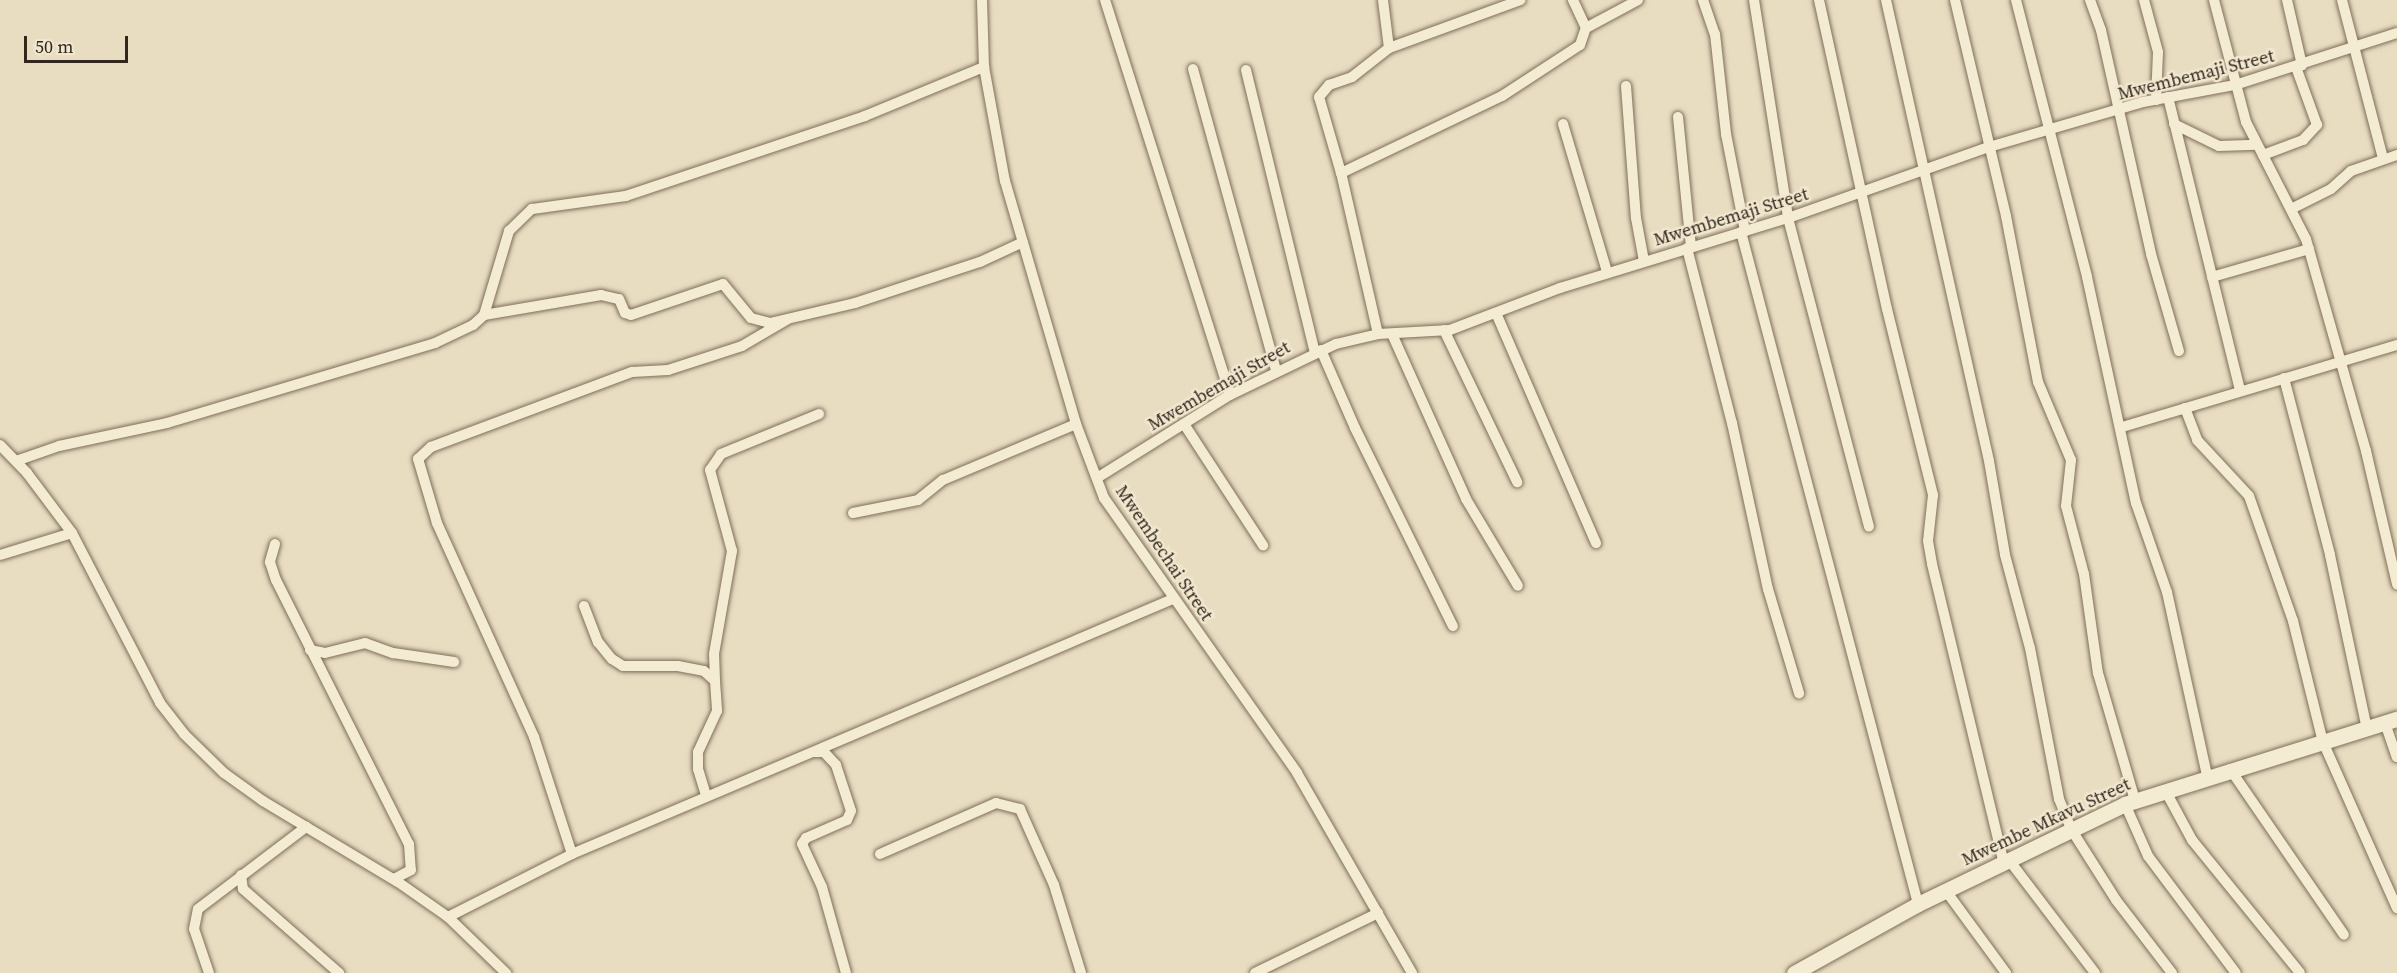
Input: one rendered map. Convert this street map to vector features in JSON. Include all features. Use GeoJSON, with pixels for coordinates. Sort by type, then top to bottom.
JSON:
{"type":"FeatureCollection","features":[{"type":"Feature","properties":{"kind":"street","name":"Mwembechai Street"},"geometry":{"type":"LineString","coordinates":[[982,0],[984,67],[995,143],[1076,424],[1109,506],[1297,773],[1412,973]]}},
{"type":"Feature","properties":{"kind":"street"},"geometry":{"type":"LineString","coordinates":[[1105,0],[1230,395]]}},
{"type":"Feature","properties":{"kind":"street"},"geometry":{"type":"LineString","coordinates":[[1383,0],[1389,48]]}},
{"type":"Feature","properties":{"kind":"street"},"geometry":{"type":"LineString","coordinates":[[1377,334],[1341,173],[1319,97],[1329,85],[1352,77],[1389,48],[1521,0]]}},
{"type":"Feature","properties":{"kind":"street"},"geometry":{"type":"LineString","coordinates":[[1573,0],[1586,28]]}},
{"type":"Feature","properties":{"kind":"street"},"geometry":{"type":"LineString","coordinates":[[1341,173],[1502,96],[1580,45],[1586,28],[1638,0]]}},
{"type":"Feature","properties":{"kind":"street"},"geometry":{"type":"LineString","coordinates":[[1704,0],[1715,34],[1726,134],[1743,231],[1918,904]]}},
{"type":"Feature","properties":{"kind":"street"},"geometry":{"type":"LineString","coordinates":[[1754,0],[1788,218],[1869,527]]}},
{"type":"Feature","properties":{"kind":"street"},"geometry":{"type":"LineString","coordinates":[[1819,0],[1861,192],[1933,495],[1928,541],[1932,564],[2006,862],[2095,973]]}},
{"type":"Feature","properties":{"kind":"street"},"geometry":{"type":"LineString","coordinates":[[1886,0],[1989,461],[2005,555],[2033,659],[2053,773],[2071,829],[2116,900],[2172,973]]}},
{"type":"Feature","properties":{"kind":"street"},"geometry":{"type":"LineString","coordinates":[[1955,0],[1989,147],[2038,382],[2071,460],[2066,506],[2084,573],[2098,673],[2130,802],[2148,856],[2236,973]]}},
{"type":"Feature","properties":{"kind":"street"},"geometry":{"type":"LineString","coordinates":[[2016,0],[2051,131],[2122,427],[2136,503],[2167,592],[2207,776]]}},
{"type":"Feature","properties":{"kind":"street"},"geometry":{"type":"LineString","coordinates":[[2090,0],[2119,110],[2151,254],[2179,351]]}},
{"type":"Feature","properties":{"kind":"street"},"geometry":{"type":"LineString","coordinates":[[2144,0],[2158,52],[2156,100]]}},
{"type":"Feature","properties":{"kind":"street"},"geometry":{"type":"LineString","coordinates":[[2214,0],[2235,85],[2256,145],[2293,208],[2309,249],[2342,363],[2397,584]]}},
{"type":"Feature","properties":{"kind":"street"},"geometry":{"type":"LineString","coordinates":[[2263,155],[2303,140],[2317,125],[2299,66],[2287,0]]}},
{"type":"Feature","properties":{"kind":"street"},"geometry":{"type":"LineString","coordinates":[[2342,0],[2383,159]]}},
{"type":"Feature","properties":{"kind":"street","name":"Mwembemaji Street"},"geometry":{"type":"LineString","coordinates":[[1097,478],[1230,395],[1318,351],[1377,334],[1444,330],[1607,272],[1788,218],[1989,147],[2156,100],[2235,85],[2397,33]]}},
{"type":"Feature","properties":{"kind":"street"},"geometry":{"type":"LineString","coordinates":[[16,461],[59,446],[167,423],[435,343],[473,325],[484,315],[508,231],[532,209],[626,196],[865,116],[984,67]]}},
{"type":"Feature","properties":{"kind":"street"},"geometry":{"type":"LineString","coordinates":[[1193,69],[1276,370]]}},
{"type":"Feature","properties":{"kind":"street"},"geometry":{"type":"LineString","coordinates":[[1246,70],[1318,351],[1453,626]]}},
{"type":"Feature","properties":{"kind":"street"},"geometry":{"type":"LineString","coordinates":[[1626,86],[1636,218],[1644,261]]}},
{"type":"Feature","properties":{"kind":"street"},"geometry":{"type":"LineString","coordinates":[[2168,98],[2240,390]]}},
{"type":"Feature","properties":{"kind":"street"},"geometry":{"type":"LineString","coordinates":[[1678,117],[1689,248],[1732,423],[1763,567],[1799,693]]}},
{"type":"Feature","properties":{"kind":"street"},"geometry":{"type":"LineString","coordinates":[[1563,124],[1607,272]]}},
{"type":"Feature","properties":{"kind":"street"},"geometry":{"type":"LineString","coordinates":[[2174,124],[2218,146],[2256,145]]}},
{"type":"Feature","properties":{"kind":"street"},"geometry":{"type":"LineString","coordinates":[[2293,208],[2331,189],[2351,171],[2397,155]]}},
{"type":"Feature","properties":{"kind":"street"},"geometry":{"type":"LineString","coordinates":[[484,315],[601,295],[622,301],[628,316],[723,284],[751,318],[770,323],[855,303],[952,271],[1023,242]]}},
{"type":"Feature","properties":{"kind":"street"},"geometry":{"type":"LineString","coordinates":[[2212,277],[2309,249]]}},
{"type":"Feature","properties":{"kind":"street"},"geometry":{"type":"LineString","coordinates":[[1496,313],[1596,543]]}},
{"type":"Feature","properties":{"kind":"street"},"geometry":{"type":"LineString","coordinates":[[572,854],[534,737],[437,524],[418,459],[431,447],[632,372],[668,370],[742,346],[788,319]]}},
{"type":"Feature","properties":{"kind":"street"},"geometry":{"type":"LineString","coordinates":[[1444,330],[1517,482]]}},
{"type":"Feature","properties":{"kind":"street"},"geometry":{"type":"LineString","coordinates":[[1392,334],[1467,499],[1518,586]]}},
{"type":"Feature","properties":{"kind":"street"},"geometry":{"type":"LineString","coordinates":[[2122,427],[2397,345]]}},
{"type":"Feature","properties":{"kind":"street"},"geometry":{"type":"LineString","coordinates":[[2284,378],[2330,555],[2367,729]]}},
{"type":"Feature","properties":{"kind":"street"},"geometry":{"type":"LineString","coordinates":[[2185,408],[2198,440],[2209,456],[2249,496],[2293,621],[2323,742],[2397,908]]}},
{"type":"Feature","properties":{"kind":"street"},"geometry":{"type":"LineString","coordinates":[[706,796],[698,769],[698,752],[717,711],[714,654],[732,551],[710,470],[721,454],[819,414]]}},
{"type":"Feature","properties":{"kind":"street"},"geometry":{"type":"LineString","coordinates":[[853,513],[918,500],[943,480],[1076,424]]}},
{"type":"Feature","properties":{"kind":"street"},"geometry":{"type":"LineString","coordinates":[[1184,424],[1263,545]]}},
{"type":"Feature","properties":{"kind":"street"},"geometry":{"type":"LineString","coordinates":[[0,445],[16,461],[72,534],[168,714],[224,773],[306,827],[394,879],[448,917],[506,973]]}},
{"type":"Feature","properties":{"kind":"street"},"geometry":{"type":"LineString","coordinates":[[0,555],[72,534]]}},
{"type":"Feature","properties":{"kind":"street"},"geometry":{"type":"LineString","coordinates":[[275,544],[271,568],[409,844],[411,870],[394,879]]}},
{"type":"Feature","properties":{"kind":"street"},"geometry":{"type":"LineString","coordinates":[[448,917],[572,854],[914,706],[1009,672],[1173,599]]}},
{"type":"Feature","properties":{"kind":"street"},"geometry":{"type":"LineString","coordinates":[[584,606],[598,642],[612,659],[622,666],[678,666],[704,671],[715,681]]}},
{"type":"Feature","properties":{"kind":"street"},"geometry":{"type":"LineString","coordinates":[[310,650],[325,653],[365,643],[399,654],[454,662]]}},
{"type":"Feature","properties":{"kind":"street"},"geometry":{"type":"LineString","coordinates":[[2391,721],[2397,757]]}},
{"type":"Feature","properties":{"kind":"street","name":"Mwembe Mkavu Street"},"geometry":{"type":"LineString","coordinates":[[1803,971],[1918,904],[2130,802],[2229,769],[2391,721]]}},
{"type":"Feature","properties":{"kind":"street"},"geometry":{"type":"LineString","coordinates":[[811,752],[824,752],[831,757],[851,811],[848,820],[806,838],[802,844],[822,887],[846,973]]}},
{"type":"Feature","properties":{"kind":"street"},"geometry":{"type":"LineString","coordinates":[[2229,769],[2344,934]]}},
{"type":"Feature","properties":{"kind":"street"},"geometry":{"type":"LineString","coordinates":[[2165,790],[2192,840],[2270,931],[2300,973]]}},
{"type":"Feature","properties":{"kind":"street"},"geometry":{"type":"LineString","coordinates":[[880,854],[996,803],[1020,809],[1054,885],[1081,973]]}},
{"type":"Feature","properties":{"kind":"street"},"geometry":{"type":"LineString","coordinates":[[209,973],[194,920],[206,900],[306,827]]}},
{"type":"Feature","properties":{"kind":"street"},"geometry":{"type":"LineString","coordinates":[[241,875],[243,889],[339,973]]}},
{"type":"Feature","properties":{"kind":"street"},"geometry":{"type":"LineString","coordinates":[[1946,891],[2006,973]]}},
{"type":"Feature","properties":{"kind":"street"},"geometry":{"type":"LineString","coordinates":[[1255,973],[1378,913]]}}]}
